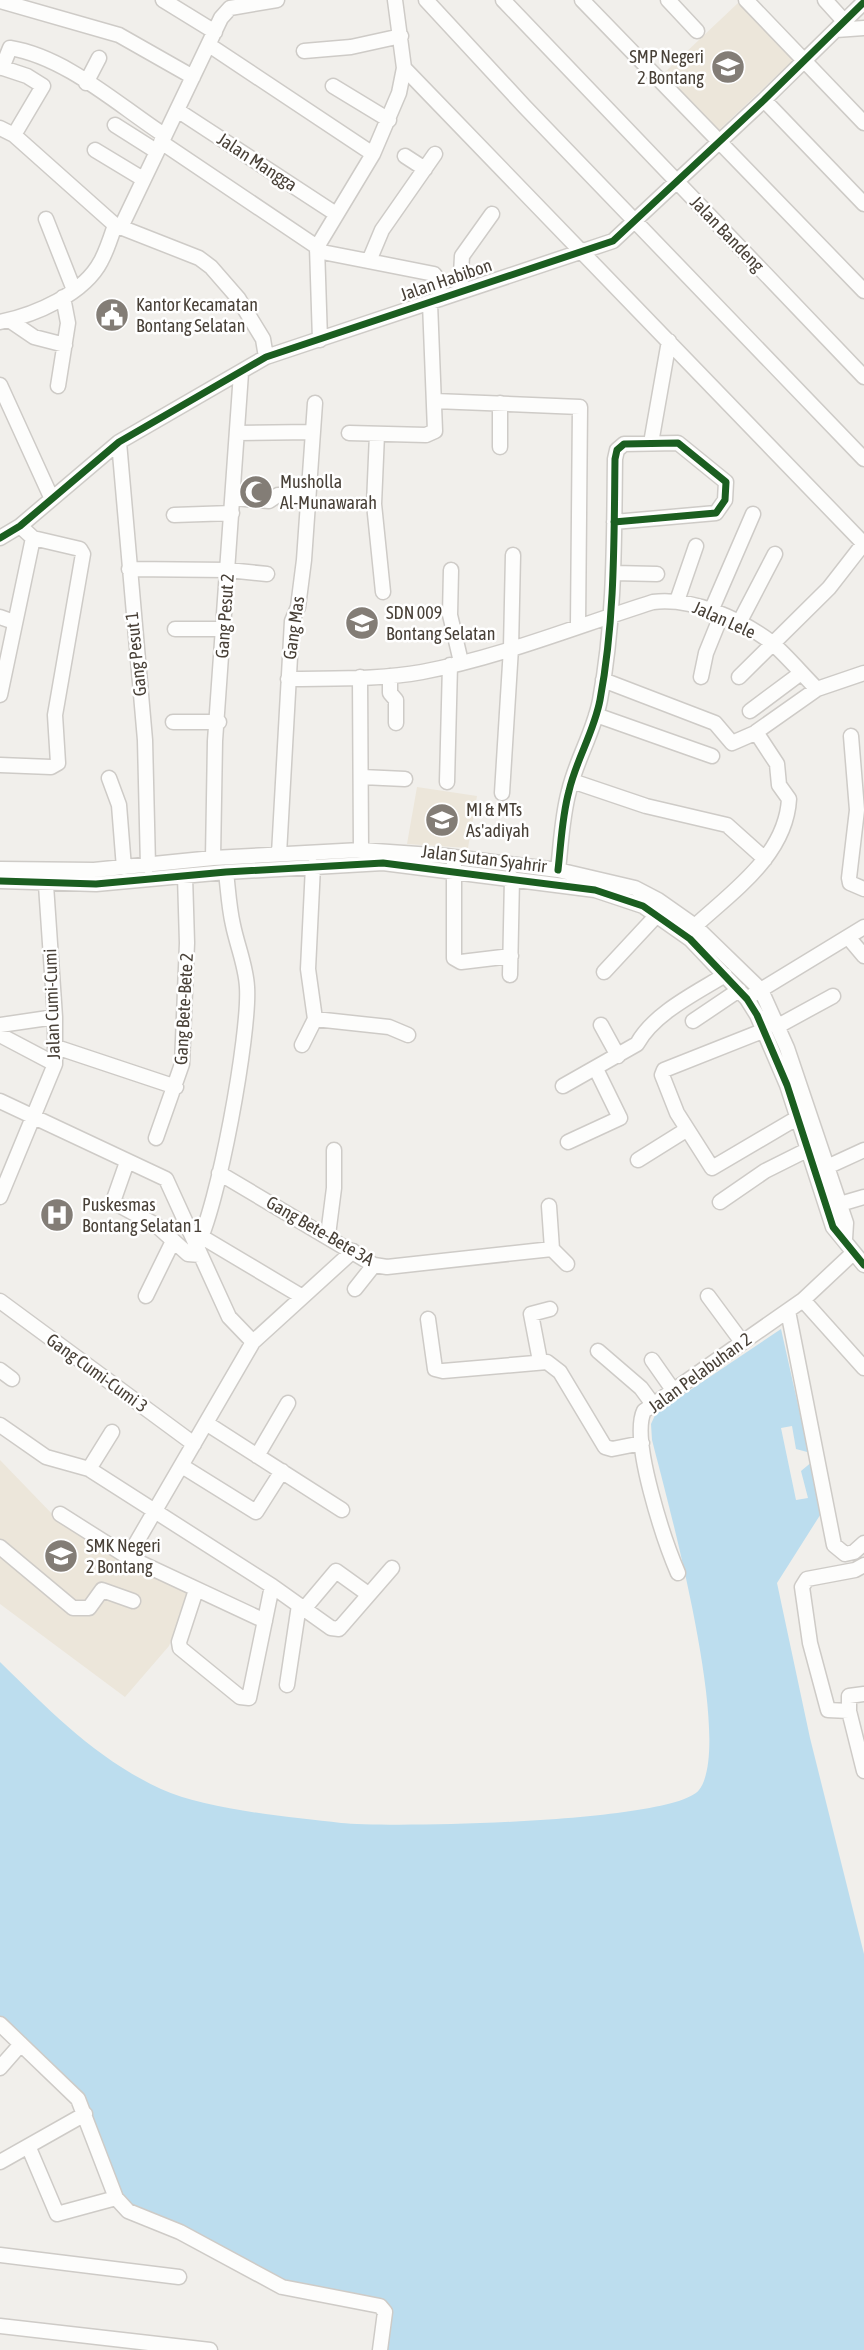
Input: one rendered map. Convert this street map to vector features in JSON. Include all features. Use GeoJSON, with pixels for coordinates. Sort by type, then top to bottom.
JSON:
{"type":"FeatureCollection","features":[{"type":"Feature","properties":{"kind":"street"},"geometry":{"type":"LineString","coordinates":[[163,0],[373,154]]}},
{"type":"Feature","properties":{"kind":"street"},"geometry":{"type":"LineString","coordinates":[[5,321],[69,293],[88,280],[102,260],[212,38],[230,9],[278,0]]}},
{"type":"Feature","properties":{"kind":"street"},"geometry":{"type":"LineString","coordinates":[[320,340],[317,249],[373,154],[389,120],[404,68],[395,0]]}},
{"type":"Feature","properties":{"kind":"street"},"geometry":{"type":"LineString","coordinates":[[426,0],[864,459]]}},
{"type":"Feature","properties":{"kind":"street","name":"Jalan Bandeng"},"geometry":{"type":"LineString","coordinates":[[503,0],[864,377]]}},
{"type":"Feature","properties":{"kind":"street"},"geometry":{"type":"LineString","coordinates":[[583,0],[864,291]]}},
{"type":"Feature","properties":{"kind":"street"},"geometry":{"type":"LineString","coordinates":[[668,0],[697,31]]}},
{"type":"Feature","properties":{"kind":"street"},"geometry":{"type":"LineString","coordinates":[[746,0],[864,123]]}},
{"type":"Feature","properties":{"kind":"street"},"geometry":{"type":"LineString","coordinates":[[825,0],[840,25],[864,28]]}},
{"type":"Feature","properties":{"kind":"street"},"geometry":{"type":"LineString","coordinates":[[0,1],[119,35],[193,77]]}},
{"type":"Feature","properties":{"kind":"street","name":"Jalan Habibon"},"geometry":{"type":"LineString","coordinates":[[0,538],[20,526],[119,442],[266,357],[581,249],[601,247],[636,222],[864,2]]}},
{"type":"Feature","properties":{"kind":"street"},"geometry":{"type":"LineString","coordinates":[[304,51],[351,47],[401,36]]}},
{"type":"Feature","properties":{"kind":"street"},"geometry":{"type":"LineString","coordinates":[[266,357],[263,339],[238,298],[211,267],[199,258],[118,226],[4,132],[43,86],[1,68],[7,50],[12,48],[54,63],[86,83],[160,143],[317,249],[436,275],[433,433],[349,433]]}},
{"type":"Feature","properties":{"kind":"street"},"geometry":{"type":"LineString","coordinates":[[86,83],[99,58]]}},
{"type":"Feature","properties":{"kind":"street"},"geometry":{"type":"LineString","coordinates":[[404,68],[669,341],[859,526],[864,544],[829,589],[739,677]]}},
{"type":"Feature","properties":{"kind":"street"},"geometry":{"type":"LineString","coordinates":[[333,86],[389,120]]}},
{"type":"Feature","properties":{"kind":"street"},"geometry":{"type":"LineString","coordinates":[[764,100],[864,204]]}},
{"type":"Feature","properties":{"kind":"street","name":"Jalan Mangga"},"geometry":{"type":"LineString","coordinates":[[177,110],[336,214]]}},
{"type":"Feature","properties":{"kind":"street"},"geometry":{"type":"LineString","coordinates":[[115,125],[160,143]]}},
{"type":"Feature","properties":{"kind":"street"},"geometry":{"type":"LineString","coordinates":[[95,150],[143,179]]}},
{"type":"Feature","properties":{"kind":"street"},"geometry":{"type":"LineString","coordinates":[[369,261],[382,230],[435,154]]}},
{"type":"Feature","properties":{"kind":"street"},"geometry":{"type":"LineString","coordinates":[[405,156],[425,169]]}},
{"type":"Feature","properties":{"kind":"street"},"geometry":{"type":"LineString","coordinates":[[460,292],[462,256],[492,214]]}},
{"type":"Feature","properties":{"kind":"street"},"geometry":{"type":"LineString","coordinates":[[47,219],[69,293],[68,323],[58,386]]}},
{"type":"Feature","properties":{"kind":"street"},"geometry":{"type":"LineString","coordinates":[[5,321],[34,337],[65,345]]}},
{"type":"Feature","properties":{"kind":"street"},"geometry":{"type":"LineString","coordinates":[[651,443],[669,341]]}},
{"type":"Feature","properties":{"kind":"street","name":"Gang Pesut 2"},"geometry":{"type":"LineString","coordinates":[[213,858],[215,741],[219,722],[241,373]]}},
{"type":"Feature","properties":{"kind":"street"},"geometry":{"type":"LineString","coordinates":[[0,385],[51,497]]}},
{"type":"Feature","properties":{"kind":"street"},"geometry":{"type":"LineString","coordinates":[[435,401],[580,408],[578,625]]}},
{"type":"Feature","properties":{"kind":"street","name":"Gang Mas"},"geometry":{"type":"LineString","coordinates":[[279,854],[292,621],[298,607],[303,560],[315,403]]}},
{"type":"Feature","properties":{"kind":"street"},"geometry":{"type":"LineString","coordinates":[[500,403],[500,447]]}},
{"type":"Feature","properties":{"kind":"street"},"geometry":{"type":"LineString","coordinates":[[237,433],[312,432]]}},
{"type":"Feature","properties":{"kind":"street"},"geometry":{"type":"LineString","coordinates":[[377,434],[374,505],[383,592]]}},
{"type":"Feature","properties":{"kind":"street","name":"Gang Pesut 1"},"geometry":{"type":"LineString","coordinates":[[119,442],[145,740],[148,866]]}},
{"type":"Feature","properties":{"kind":"street"},"geometry":{"type":"LineString","coordinates":[[558,870],[572,781],[596,715],[603,680],[614,573],[614,522],[617,450],[624,444],[678,443],[722,476],[727,488],[723,506],[716,513],[695,517],[614,522]]}},
{"type":"Feature","properties":{"kind":"street"},"geometry":{"type":"LineString","coordinates":[[174,515],[269,501],[278,495],[308,495]]}},
{"type":"Feature","properties":{"kind":"street"},"geometry":{"type":"LineString","coordinates":[[701,677],[716,613],[754,514]]}},
{"type":"Feature","properties":{"kind":"street"},"geometry":{"type":"LineString","coordinates":[[0,765],[51,767],[58,763],[55,715],[83,552],[33,538],[20,526]]}},
{"type":"Feature","properties":{"kind":"street"},"geometry":{"type":"LineString","coordinates":[[0,695],[7,620],[33,538]]}},
{"type":"Feature","properties":{"kind":"street"},"geometry":{"type":"LineString","coordinates":[[677,601],[696,546]]}},
{"type":"Feature","properties":{"kind":"street"},"geometry":{"type":"LineString","coordinates":[[740,623],[775,554]]}},
{"type":"Feature","properties":{"kind":"street"},"geometry":{"type":"LineString","coordinates":[[502,793],[511,648],[513,555]]}},
{"type":"Feature","properties":{"kind":"street"},"geometry":{"type":"LineString","coordinates":[[129,569],[228,570],[267,574]]}},
{"type":"Feature","properties":{"kind":"street"},"geometry":{"type":"LineString","coordinates":[[447,782],[455,663],[450,615],[451,570]]}},
{"type":"Feature","properties":{"kind":"street"},"geometry":{"type":"LineString","coordinates":[[614,573],[657,574]]}},
{"type":"Feature","properties":{"kind":"street","name":"Jalan Lele"},"geometry":{"type":"LineString","coordinates":[[288,679],[390,676],[455,663],[511,648],[653,602],[677,601],[740,623],[771,643],[817,689]]}},
{"type":"Feature","properties":{"kind":"street"},"geometry":{"type":"LineString","coordinates":[[175,629],[224,629]]}},
{"type":"Feature","properties":{"kind":"street"},"geometry":{"type":"LineString","coordinates":[[750,711],[801,673]]}},
{"type":"Feature","properties":{"kind":"street"},"geometry":{"type":"LineString","coordinates":[[603,680],[715,723],[732,743],[755,733],[817,689],[864,673]]}},
{"type":"Feature","properties":{"kind":"street"},"geometry":{"type":"LineString","coordinates":[[390,676],[390,693],[396,700],[396,723]]}},
{"type":"Feature","properties":{"kind":"street"},"geometry":{"type":"LineString","coordinates":[[360,677],[361,850]]}},
{"type":"Feature","properties":{"kind":"street"},"geometry":{"type":"LineString","coordinates":[[596,715],[712,756]]}},
{"type":"Feature","properties":{"kind":"street"},"geometry":{"type":"LineString","coordinates":[[173,722],[219,722]]}},
{"type":"Feature","properties":{"kind":"street"},"geometry":{"type":"LineString","coordinates":[[695,926],[765,859],[786,820],[789,799],[779,785],[777,764],[755,733]]}},
{"type":"Feature","properties":{"kind":"street"},"geometry":{"type":"LineString","coordinates":[[851,736],[857,810],[849,878],[850,883],[864,889]]}},
{"type":"Feature","properties":{"kind":"street"},"geometry":{"type":"LineString","coordinates":[[362,777],[405,779]]}},
{"type":"Feature","properties":{"kind":"street"},"geometry":{"type":"LineString","coordinates":[[109,778],[119,805],[124,868]]}},
{"type":"Feature","properties":{"kind":"street"},"geometry":{"type":"LineString","coordinates":[[572,781],[646,806],[727,825],[765,859]]}},
{"type":"Feature","properties":{"kind":"street","name":"Jalan Sutan Syahrir"},"geometry":{"type":"LineString","coordinates":[[0,881],[45,879],[213,858],[361,850],[453,864],[512,878],[595,890],[622,897],[657,915],[690,939],[743,994],[771,1028],[840,1204],[846,1223],[845,1239]]}},
{"type":"Feature","properties":{"kind":"street"},"geometry":{"type":"LineString","coordinates":[[453,864],[454,958],[461,962],[511,956]]}},
{"type":"Feature","properties":{"kind":"street","name":"Jalan Sutan Syahrir"},"geometry":{"type":"LineString","coordinates":[[0,869],[45,879],[96,884],[313,866],[453,864],[558,870],[635,888],[658,900],[695,926],[761,989],[797,1118],[832,1227],[845,1239]]}},
{"type":"Feature","properties":{"kind":"street"},"geometry":{"type":"LineString","coordinates":[[302,1045],[315,1018],[308,969],[313,866]]}},
{"type":"Feature","properties":{"kind":"street"},"geometry":{"type":"LineString","coordinates":[[127,1162],[114,1201],[156,1226],[188,1254],[199,1247],[219,1173],[244,1032],[247,987],[231,919],[226,872]]}},
{"type":"Feature","properties":{"kind":"street","name":"Gang Bete-Bete 2"},"geometry":{"type":"LineString","coordinates":[[156,1138],[183,1064],[187,943],[185,876]]}},
{"type":"Feature","properties":{"kind":"street"},"geometry":{"type":"LineString","coordinates":[[510,975],[512,878]]}},
{"type":"Feature","properties":{"kind":"street","name":"Jalan Cumi-Cumi"},"geometry":{"type":"LineString","coordinates":[[0,1197],[5,1173],[34,1116],[55,1064],[55,1017],[45,879]]}},
{"type":"Feature","properties":{"kind":"street"},"geometry":{"type":"LineString","coordinates":[[604,972],[657,915]]}},
{"type":"Feature","properties":{"kind":"street"},"geometry":{"type":"LineString","coordinates":[[693,1021],[743,994],[761,989],[864,927]]}},
{"type":"Feature","properties":{"kind":"street"},"geometry":{"type":"LineString","coordinates":[[848,937],[864,956]]}},
{"type":"Feature","properties":{"kind":"street"},"geometry":{"type":"LineString","coordinates":[[563,1086],[637,1044],[643,1033],[679,1004],[725,975]]}},
{"type":"Feature","properties":{"kind":"street"},"geometry":{"type":"LineString","coordinates":[[797,1118],[713,1168],[677,1113],[663,1071],[771,1028],[833,996]]}},
{"type":"Feature","properties":{"kind":"street"},"geometry":{"type":"LineString","coordinates":[[0,1025],[55,1017]]}},
{"type":"Feature","properties":{"kind":"street"},"geometry":{"type":"LineString","coordinates":[[315,1018],[388,1027],[408,1035]]}},
{"type":"Feature","properties":{"kind":"street"},"geometry":{"type":"LineString","coordinates":[[601,1025],[618,1056]]}},
{"type":"Feature","properties":{"kind":"street"},"geometry":{"type":"LineString","coordinates":[[0,1035],[55,1064]]}},
{"type":"Feature","properties":{"kind":"street"},"geometry":{"type":"LineString","coordinates":[[56,1047],[176,1087]]}},
{"type":"Feature","properties":{"kind":"street"},"geometry":{"type":"LineString","coordinates":[[568,1142],[620,1118],[596,1069]]}},
{"type":"Feature","properties":{"kind":"street"},"geometry":{"type":"LineString","coordinates":[[0,1101],[166,1179],[229,1317],[253,1342]]}},
{"type":"Feature","properties":{"kind":"street"},"geometry":{"type":"LineString","coordinates":[[638,1160],[686,1130]]}},
{"type":"Feature","properties":{"kind":"street"},"geometry":{"type":"LineString","coordinates":[[328,1235],[334,1188],[334,1150]]}},
{"type":"Feature","properties":{"kind":"street"},"geometry":{"type":"LineString","coordinates":[[720,1202],[765,1171],[807,1150]]}},
{"type":"Feature","properties":{"kind":"street"},"geometry":{"type":"LineString","coordinates":[[827,1167],[864,1150]]}},
{"type":"Feature","properties":{"kind":"street","name":"Gang Bete-Bete 3A"},"geometry":{"type":"LineString","coordinates":[[219,1173],[328,1235],[374,1265],[387,1267],[552,1249]]}},
{"type":"Feature","properties":{"kind":"street"},"geometry":{"type":"LineString","coordinates":[[840,1204],[864,1196]]}},
{"type":"Feature","properties":{"kind":"street"},"geometry":{"type":"LineString","coordinates":[[549,1206],[552,1249],[567,1264]]}},
{"type":"Feature","properties":{"kind":"street"},"geometry":{"type":"LineString","coordinates":[[845,1239],[852,1254],[864,1265]]}},
{"type":"Feature","properties":{"kind":"street"},"geometry":{"type":"LineString","coordinates":[[146,1296],[173,1241]]}},
{"type":"Feature","properties":{"kind":"street"},"geometry":{"type":"LineString","coordinates":[[199,1247],[300,1296]]}},
{"type":"Feature","properties":{"kind":"street"},"geometry":{"type":"LineString","coordinates":[[128,1557],[253,1342],[300,1296],[353,1251]]}},
{"type":"Feature","properties":{"kind":"street","name":"Jalan Pelabuhan 2"},"geometry":{"type":"LineString","coordinates":[[678,1573],[661,1531],[642,1443],[641,1417],[652,1403],[803,1300],[852,1254]]}},
{"type":"Feature","properties":{"kind":"street"},"geometry":{"type":"LineString","coordinates":[[355,1289],[374,1265]]}},
{"type":"Feature","properties":{"kind":"street"},"geometry":{"type":"LineString","coordinates":[[708,1296],[742,1342]]}},
{"type":"Feature","properties":{"kind":"street"},"geometry":{"type":"LineString","coordinates":[[803,1300],[864,1368]]}},
{"type":"Feature","properties":{"kind":"street","name":"Gang Cumi-Cumi 3"},"geometry":{"type":"LineString","coordinates":[[0,1301],[194,1444]]}},
{"type":"Feature","properties":{"kind":"street"},"geometry":{"type":"LineString","coordinates":[[540,1361],[531,1314],[550,1309]]}},
{"type":"Feature","properties":{"kind":"street"},"geometry":{"type":"LineString","coordinates":[[788,1311],[834,1545],[845,1554],[854,1552],[864,1543]]}},
{"type":"Feature","properties":{"kind":"street"},"geometry":{"type":"LineString","coordinates":[[428,1320],[433,1365],[439,1371],[540,1361],[552,1364],[560,1372],[607,1449],[642,1443]]}},
{"type":"Feature","properties":{"kind":"street"},"geometry":{"type":"LineString","coordinates":[[598,1351],[641,1388],[652,1403]]}},
{"type":"Feature","properties":{"kind":"street"},"geometry":{"type":"LineString","coordinates":[[652,1360],[673,1390]]}},
{"type":"Feature","properties":{"kind":"street"},"geometry":{"type":"LineString","coordinates":[[257,1456],[288,1403]]}},
{"type":"Feature","properties":{"kind":"street"},"geometry":{"type":"LineString","coordinates":[[206,1423],[342,1510]]}},
{"type":"Feature","properties":{"kind":"street"},"geometry":{"type":"LineString","coordinates":[[0,1425],[46,1457],[89,1469],[272,1586],[331,1628],[339,1629],[392,1568]]}},
{"type":"Feature","properties":{"kind":"street"},"geometry":{"type":"LineString","coordinates":[[89,1469],[112,1432]]}},
{"type":"Feature","properties":{"kind":"street"},"geometry":{"type":"LineString","coordinates":[[182,1466],[256,1512],[282,1471]]}},
{"type":"Feature","properties":{"kind":"street"},"geometry":{"type":"LineString","coordinates":[[60,1514],[128,1557],[265,1620]]}},
{"type":"Feature","properties":{"kind":"street"},"geometry":{"type":"LineString","coordinates":[[0,1547],[73,1608],[89,1608],[102,1590],[133,1601]]}},
{"type":"Feature","properties":{"kind":"street"},"geometry":{"type":"LineString","coordinates":[[849,1710],[828,1710],[810,1643],[802,1584],[807,1579],[855,1570],[864,1565]]}},
{"type":"Feature","properties":{"kind":"street"},"geometry":{"type":"LineString","coordinates":[[287,1685],[302,1607],[336,1571],[368,1594]]}},
{"type":"Feature","properties":{"kind":"street"},"geometry":{"type":"LineString","coordinates":[[195,1590],[178,1642],[180,1648],[244,1699],[251,1696],[272,1586]]}},
{"type":"Feature","properties":{"kind":"street"},"geometry":{"type":"LineString","coordinates":[[864,1694],[849,1696],[849,1710],[864,1771]]}},
{"type":"Feature","properties":{"kind":"street"},"geometry":{"type":"LineString","coordinates":[[0,2024],[73,2094],[85,2114],[116,2198],[128,2211],[180,2232],[282,2287],[382,2307],[385,2312],[380,2350]]}},
{"type":"Feature","properties":{"kind":"street"},"geometry":{"type":"LineString","coordinates":[[0,2068],[22,2044]]}},
{"type":"Feature","properties":{"kind":"street"},"geometry":{"type":"LineString","coordinates":[[0,2162],[85,2114]]}},
{"type":"Feature","properties":{"kind":"street"},"geometry":{"type":"LineString","coordinates":[[29,2148],[58,2215],[116,2198]]}},
{"type":"Feature","properties":{"kind":"street"},"geometry":{"type":"LineString","coordinates":[[0,2255],[179,2277]]}},
{"type":"Feature","properties":{"kind":"street"},"geometry":{"type":"LineString","coordinates":[[0,2326],[210,2350]]}},
{"type":"Feature","properties":{"kind":"shaded area","name":"SMP Negeri 2 Bontang"},"geometry":{"type":"Polygon","coordinates":[[[738,3],[793,60],[719,130],[664,73],[738,3]]]}},
{"type":"Feature","properties":{"kind":"shaded area","name":"MI & MTs As'adiyah"},"geometry":{"type":"Polygon","coordinates":[[[417,787],[477,796],[468,848],[407,844],[417,787]]]}},
{"type":"Feature","properties":{"kind":"shaded area","name":"SMK Negeri 2 Bontang"},"geometry":{"type":"Polygon","coordinates":[[[0,1460],[56,1518],[189,1593],[169,1646],[125,1697],[0,1604],[0,1460]]]}},
{"type":"Feature","properties":{"kind":"water"},"geometry":{"type":"Polygon","coordinates":[[[781,1329],[822,1512],[777,1583],[810,1738],[864,1954],[864,2350],[388,2350],[388,2305],[298,2291],[126,2204],[79,2094],[0,2018],[0,1662],[75,1733],[115,1763],[161,1789],[225,1807],[341,1823],[415,1825],[588,1816],[639,1810],[678,1801],[699,1790],[708,1764],[709,1724],[695,1620],[652,1440],[651,1424],[656,1413],[781,1329]]]}},
{"type":"Feature","properties":{"kind":"pier"},"geometry":{"type":"Polygon","coordinates":[[[792,1426],[796,1449],[811,1453],[813,1461],[801,1471],[808,1498],[796,1500],[781,1428],[792,1426]]]}},
{"type":"Feature","properties":{"kind":"cycle path"},"geometry":{"type":"LineString","coordinates":[[0,538],[20,526],[119,442],[266,357],[613,241],[864,2]]}},
{"type":"Feature","properties":{"kind":"cycle path"},"geometry":{"type":"LineString","coordinates":[[558,870],[567,801],[597,712],[605,670],[613,580],[615,459],[617,450],[624,444],[678,443],[726,482],[725,500],[716,513],[614,522]]}},
{"type":"Feature","properties":{"kind":"cycle path"},"geometry":{"type":"LineString","coordinates":[[0,881],[96,884],[226,872],[383,863],[595,890],[643,906],[690,939],[747,999],[757,1015],[787,1085],[833,1227],[864,1265]]}},
{"type":"Feature","properties":{"kind":"place","name":"SMP Negeri 2 Bontang"},"geometry":{"type":"Point","coordinates":[728,67]}},
{"type":"Feature","properties":{"kind":"place","name":"Kantor Kecamatan Bontang Selatan"},"geometry":{"type":"Point","coordinates":[112,315]}},
{"type":"Feature","properties":{"kind":"place","name":"Musholla Al-Munawarah"},"geometry":{"type":"Point","coordinates":[256,492]}},
{"type":"Feature","properties":{"kind":"place","name":"SDN 009 Bontang Selatan"},"geometry":{"type":"Point","coordinates":[362,623]}},
{"type":"Feature","properties":{"kind":"place","name":"MI & MTs As'adiyah"},"geometry":{"type":"Point","coordinates":[442,820]}},
{"type":"Feature","properties":{"kind":"place","name":"Puskesmas Bontang Selatan 1"},"geometry":{"type":"Point","coordinates":[57,1215]}},
{"type":"Feature","properties":{"kind":"place","name":"SMK Negeri 2 Bontang"},"geometry":{"type":"Point","coordinates":[61,1556]}}]}
